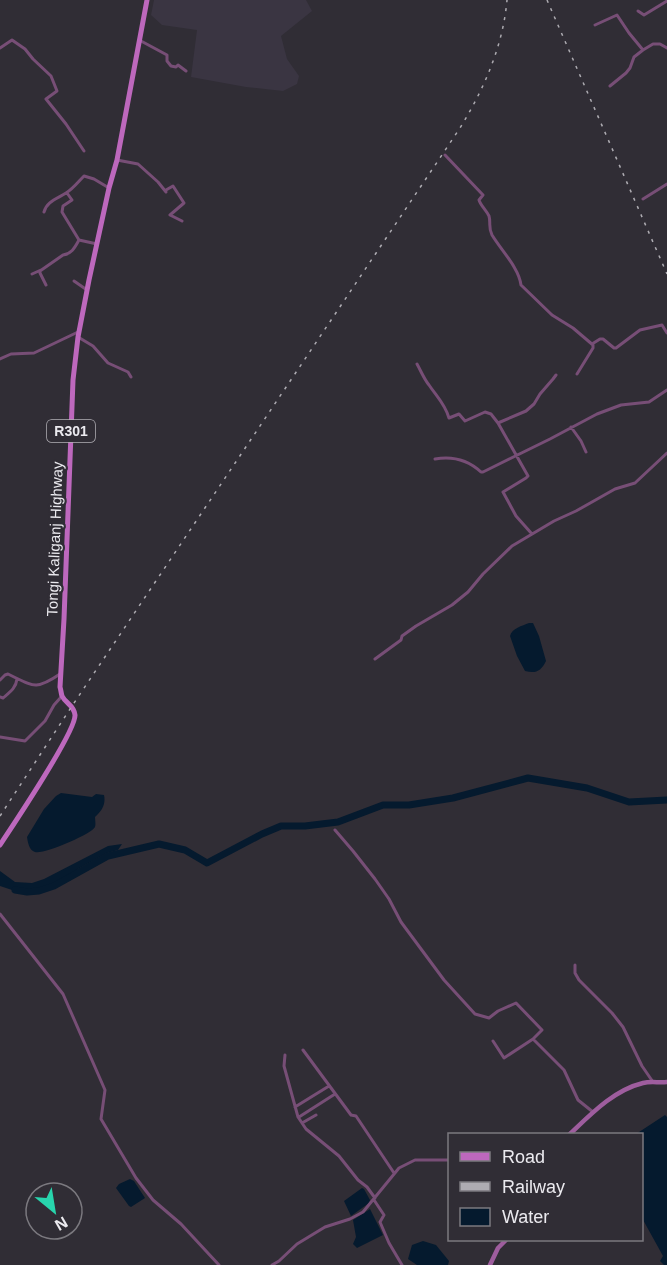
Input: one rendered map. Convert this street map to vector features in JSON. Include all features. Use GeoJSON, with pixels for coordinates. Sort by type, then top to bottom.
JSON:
{"type":"FeatureCollection","features":[{"type":"Feature","properties":{"kind":"main road","name":"Tongi Kaliganj Highway"},"geometry":{"type":"LineString","coordinates":[[0,845],[74,723],[75,714],[72,706],[62,696],[60,687],[73,380],[87,290],[117,160],[147,0]]}},
{"type":"Feature","properties":{"kind":"street"},"geometry":{"type":"LineString","coordinates":[[638,11],[644,15],[667,1]]}},
{"type":"Feature","properties":{"kind":"street"},"geometry":{"type":"LineString","coordinates":[[595,25],[617,15],[643,50]]}},
{"type":"Feature","properties":{"kind":"street"},"geometry":{"type":"LineString","coordinates":[[0,48],[12,40],[25,49],[51,76],[57,91],[46,99],[84,151]]}},
{"type":"Feature","properties":{"kind":"street"},"geometry":{"type":"LineString","coordinates":[[139,41],[167,55],[167,61],[171,66],[178,65],[186,71]]}},
{"type":"Feature","properties":{"kind":"street"},"geometry":{"type":"LineString","coordinates":[[610,86],[626,74],[634,57],[643,50],[653,44],[660,44],[667,48]]}},
{"type":"Feature","properties":{"kind":"street"},"geometry":{"type":"LineString","coordinates":[[445,155],[483,195],[479,200],[489,217],[490,231],[515,270],[521,285],[552,315],[573,328],[592,344],[593,348],[577,374]]}},
{"type":"Feature","properties":{"kind":"street"},"geometry":{"type":"LineString","coordinates":[[117,160],[138,164],[166,191],[173,186],[184,203],[170,214],[182,221]]}},
{"type":"Feature","properties":{"kind":"street"},"geometry":{"type":"LineString","coordinates":[[44,212],[46,206],[66,193],[84,176],[109,188]]}},
{"type":"Feature","properties":{"kind":"street"},"geometry":{"type":"LineString","coordinates":[[643,199],[667,184]]}},
{"type":"Feature","properties":{"kind":"street"},"geometry":{"type":"LineString","coordinates":[[66,193],[72,200],[63,207],[62,212],[79,240],[97,244]]}},
{"type":"Feature","properties":{"kind":"street"},"geometry":{"type":"LineString","coordinates":[[32,274],[71,252],[79,240]]}},
{"type":"Feature","properties":{"kind":"street"},"geometry":{"type":"LineString","coordinates":[[42,269],[40,273],[46,285]]}},
{"type":"Feature","properties":{"kind":"street"},"geometry":{"type":"LineString","coordinates":[[74,281],[87,290]]}},
{"type":"Feature","properties":{"kind":"street"},"geometry":{"type":"LineString","coordinates":[[592,344],[603,339],[616,348],[640,330],[662,325],[667,333]]}},
{"type":"Feature","properties":{"kind":"street"},"geometry":{"type":"LineString","coordinates":[[0,359],[11,354],[34,353],[79,334],[108,363],[128,372],[131,377]]}},
{"type":"Feature","properties":{"kind":"street"},"geometry":{"type":"LineString","coordinates":[[417,363],[429,386],[447,409],[449,418],[459,414],[465,421],[485,412],[491,414],[498,423],[528,478],[502,492],[516,516],[532,534]]}},
{"type":"Feature","properties":{"kind":"street"},"geometry":{"type":"LineString","coordinates":[[498,423],[526,411],[556,375]]}},
{"type":"Feature","properties":{"kind":"street"},"geometry":{"type":"LineString","coordinates":[[435,459],[450,458],[463,461],[481,472],[597,414],[621,405],[649,402],[667,390]]}},
{"type":"Feature","properties":{"kind":"street"},"geometry":{"type":"LineString","coordinates":[[571,427],[586,452]]}},
{"type":"Feature","properties":{"kind":"street"},"geometry":{"type":"LineString","coordinates":[[375,659],[401,640],[402,636],[468,592],[512,546],[615,489],[635,483],[667,453]]}},
{"type":"Feature","properties":{"kind":"street"},"geometry":{"type":"LineString","coordinates":[[0,680],[8,674],[34,686],[61,673]]}},
{"type":"Feature","properties":{"kind":"street"},"geometry":{"type":"LineString","coordinates":[[0,697],[3,698],[12,691],[17,679]]}},
{"type":"Feature","properties":{"kind":"street"},"geometry":{"type":"LineString","coordinates":[[0,737],[25,741],[45,721],[62,696]]}},
{"type":"Feature","properties":{"kind":"street"},"geometry":{"type":"LineString","coordinates":[[335,830],[375,879],[389,899],[400,922],[444,980],[475,1014],[489,1018],[516,1003],[542,1030],[533,1039],[504,1058],[493,1041]]}},
{"type":"Feature","properties":{"kind":"street"},"geometry":{"type":"LineString","coordinates":[[0,914],[63,994],[105,1090],[101,1119],[136,1178],[153,1200],[181,1224],[219,1265]]}},
{"type":"Feature","properties":{"kind":"street"},"geometry":{"type":"LineString","coordinates":[[574,965],[575,974],[579,980],[623,1027],[642,1066],[653,1082]]}},
{"type":"Feature","properties":{"kind":"street"},"geometry":{"type":"LineString","coordinates":[[533,1039],[564,1070],[578,1100],[593,1112]]}},
{"type":"Feature","properties":{"kind":"street"},"geometry":{"type":"LineString","coordinates":[[303,1050],[351,1115],[356,1116],[394,1173]]}},
{"type":"Feature","properties":{"kind":"street"},"geometry":{"type":"LineString","coordinates":[[285,1055],[284,1066],[298,1117],[306,1129],[339,1156],[358,1180],[367,1187],[384,1215],[380,1222],[402,1265]]}},
{"type":"Feature","properties":{"kind":"street"},"geometry":{"type":"LineString","coordinates":[[571,1133],[593,1112],[615,1096],[642,1083],[667,1082]]}},
{"type":"Feature","properties":{"kind":"street"},"geometry":{"type":"LineString","coordinates":[[295,1107],[329,1086]]}},
{"type":"Feature","properties":{"kind":"street"},"geometry":{"type":"LineString","coordinates":[[298,1117],[335,1094]]}},
{"type":"Feature","properties":{"kind":"street"},"geometry":{"type":"LineString","coordinates":[[302,1123],[315,1115]]}},
{"type":"Feature","properties":{"kind":"street"},"geometry":{"type":"LineString","coordinates":[[272,1265],[297,1244],[325,1227],[363,1212],[399,1168],[415,1160],[448,1160]]}},
{"type":"Feature","properties":{"kind":"street"},"geometry":{"type":"LineString","coordinates":[[490,1265],[504,1241]]}},
{"type":"Feature","properties":{"kind":"shaded area"},"geometry":{"type":"Polygon","coordinates":[[[154,0],[306,0],[312,11],[281,36],[287,59],[299,76],[297,84],[283,91],[191,77],[197,30],[162,25],[151,15],[154,0]]]}},
{"type":"Feature","properties":{"kind":"water"},"geometry":{"type":"Polygon","coordinates":[[[533,623],[539,636],[546,661],[535,672],[525,671],[510,636],[515,629],[533,623]]]}},
{"type":"Feature","properties":{"kind":"water"},"geometry":{"type":"Polygon","coordinates":[[[61,793],[92,797],[96,794],[104,795],[103,807],[95,817],[95,827],[67,843],[35,852],[30,848],[27,837],[44,809],[61,793]]]}},
{"type":"Feature","properties":{"kind":"water"},"geometry":{"type":"Polygon","coordinates":[[[122,844],[118,850],[107,853],[78,869],[63,881],[37,892],[15,891],[0,886],[0,871],[15,882],[32,883],[108,846],[122,844]]]}},
{"type":"Feature","properties":{"kind":"water"},"geometry":{"type":"Polygon","coordinates":[[[665,1115],[667,1117],[667,1265],[660,1261],[663,1256],[643,1220],[643,1133],[638,1133],[665,1115]]]}},
{"type":"Feature","properties":{"kind":"water"},"geometry":{"type":"Polygon","coordinates":[[[130,1179],[134,1181],[145,1198],[131,1207],[116,1188],[130,1179]]]}},
{"type":"Feature","properties":{"kind":"water"},"geometry":{"type":"Polygon","coordinates":[[[362,1188],[370,1200],[369,1203],[351,1216],[344,1201],[362,1188]]]}},
{"type":"Feature","properties":{"kind":"water"},"geometry":{"type":"Polygon","coordinates":[[[370,1209],[383,1235],[357,1248],[353,1244],[356,1237],[353,1220],[370,1209]]]}},
{"type":"Feature","properties":{"kind":"water"},"geometry":{"type":"Polygon","coordinates":[[[423,1241],[436,1245],[449,1261],[448,1265],[417,1265],[408,1259],[412,1245],[423,1241]]]}},
{"type":"Feature","properties":{"kind":"waterway"},"geometry":{"type":"LineString","coordinates":[[15,890],[39,891],[54,886],[108,856],[159,844],[185,850],[207,863],[281,826],[338,822],[383,805],[409,805],[453,798],[528,778],[587,788],[629,802],[667,800]]}},
{"type":"Feature","properties":{"kind":"railway"},"geometry":{"type":"LineString","coordinates":[[0,816],[460,128],[491,67],[501,34],[507,0]]}},
{"type":"Feature","properties":{"kind":"railway"},"geometry":{"type":"LineString","coordinates":[[547,0],[667,274]]}}]}
